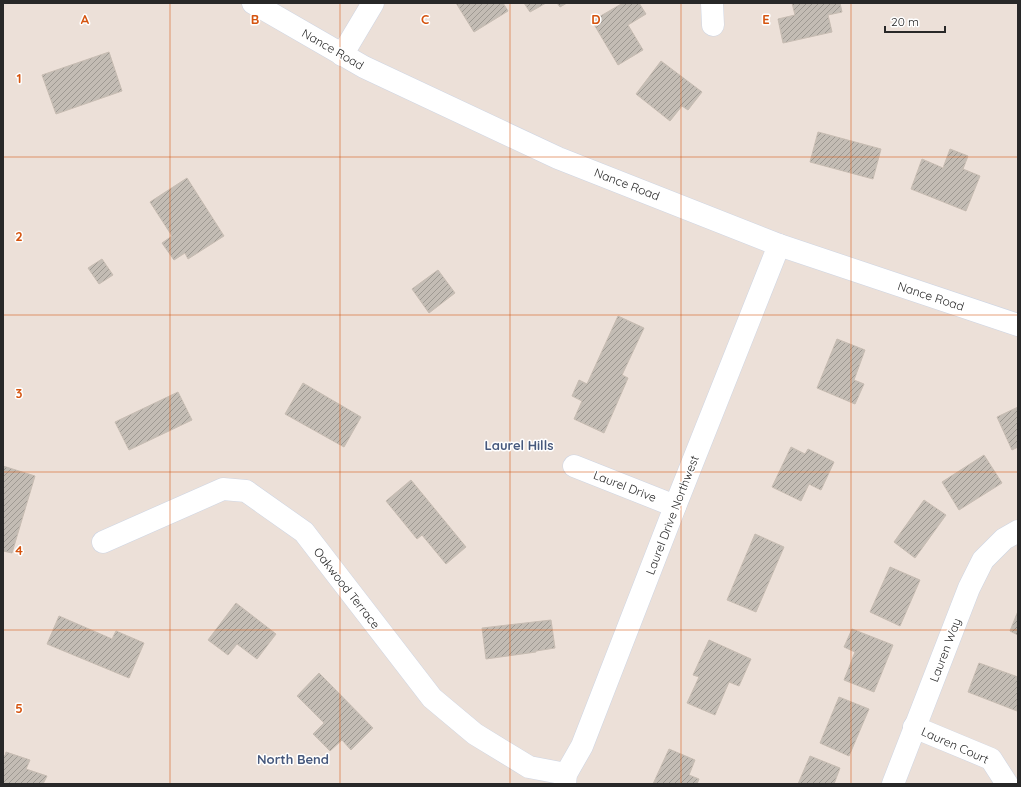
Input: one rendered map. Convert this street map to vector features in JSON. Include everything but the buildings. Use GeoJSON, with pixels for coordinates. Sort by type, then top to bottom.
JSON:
{"type":"FeatureCollection","features":[{"type":"Feature","properties":{"kind":"street","name":"Nance Road"},"geometry":{"type":"LineString","coordinates":[[253,3],[364,68],[558,158],[778,245],[1018,325]]}},
{"type":"Feature","properties":{"kind":"street"},"geometry":{"type":"LineString","coordinates":[[342,55],[373,3]]}},
{"type":"Feature","properties":{"kind":"street"},"geometry":{"type":"LineString","coordinates":[[712,3],[713,25]]}},
{"type":"Feature","properties":{"kind":"street","name":"Laurel Drive Northwest"},"geometry":{"type":"LineString","coordinates":[[566,779],[582,746],[778,245]]}},
{"type":"Feature","properties":{"kind":"street","name":"Laurel Drive"},"geometry":{"type":"LineString","coordinates":[[574,466],[675,506]]}},
{"type":"Feature","properties":{"kind":"street","name":"Oakwood Terrace"},"geometry":{"type":"LineString","coordinates":[[103,542],[223,489],[246,491],[304,532],[432,698],[475,734],[529,767],[566,779]]}},
{"type":"Feature","properties":{"kind":"street","name":"Lauren Way"},"geometry":{"type":"LineString","coordinates":[[893,784],[969,588],[983,560],[1004,539],[1018,531]]}},
{"type":"Feature","properties":{"kind":"street","name":"Lauren Court"},"geometry":{"type":"LineString","coordinates":[[914,727],[991,759],[1008,784]]}},
{"type":"Feature","properties":{"kind":"district","name":"Laurel Hills"},"geometry":{"type":"Point","coordinates":[519,445]}},
{"type":"Feature","properties":{"kind":"district","name":"North Bend"},"geometry":{"type":"Point","coordinates":[293,759]}}]}
